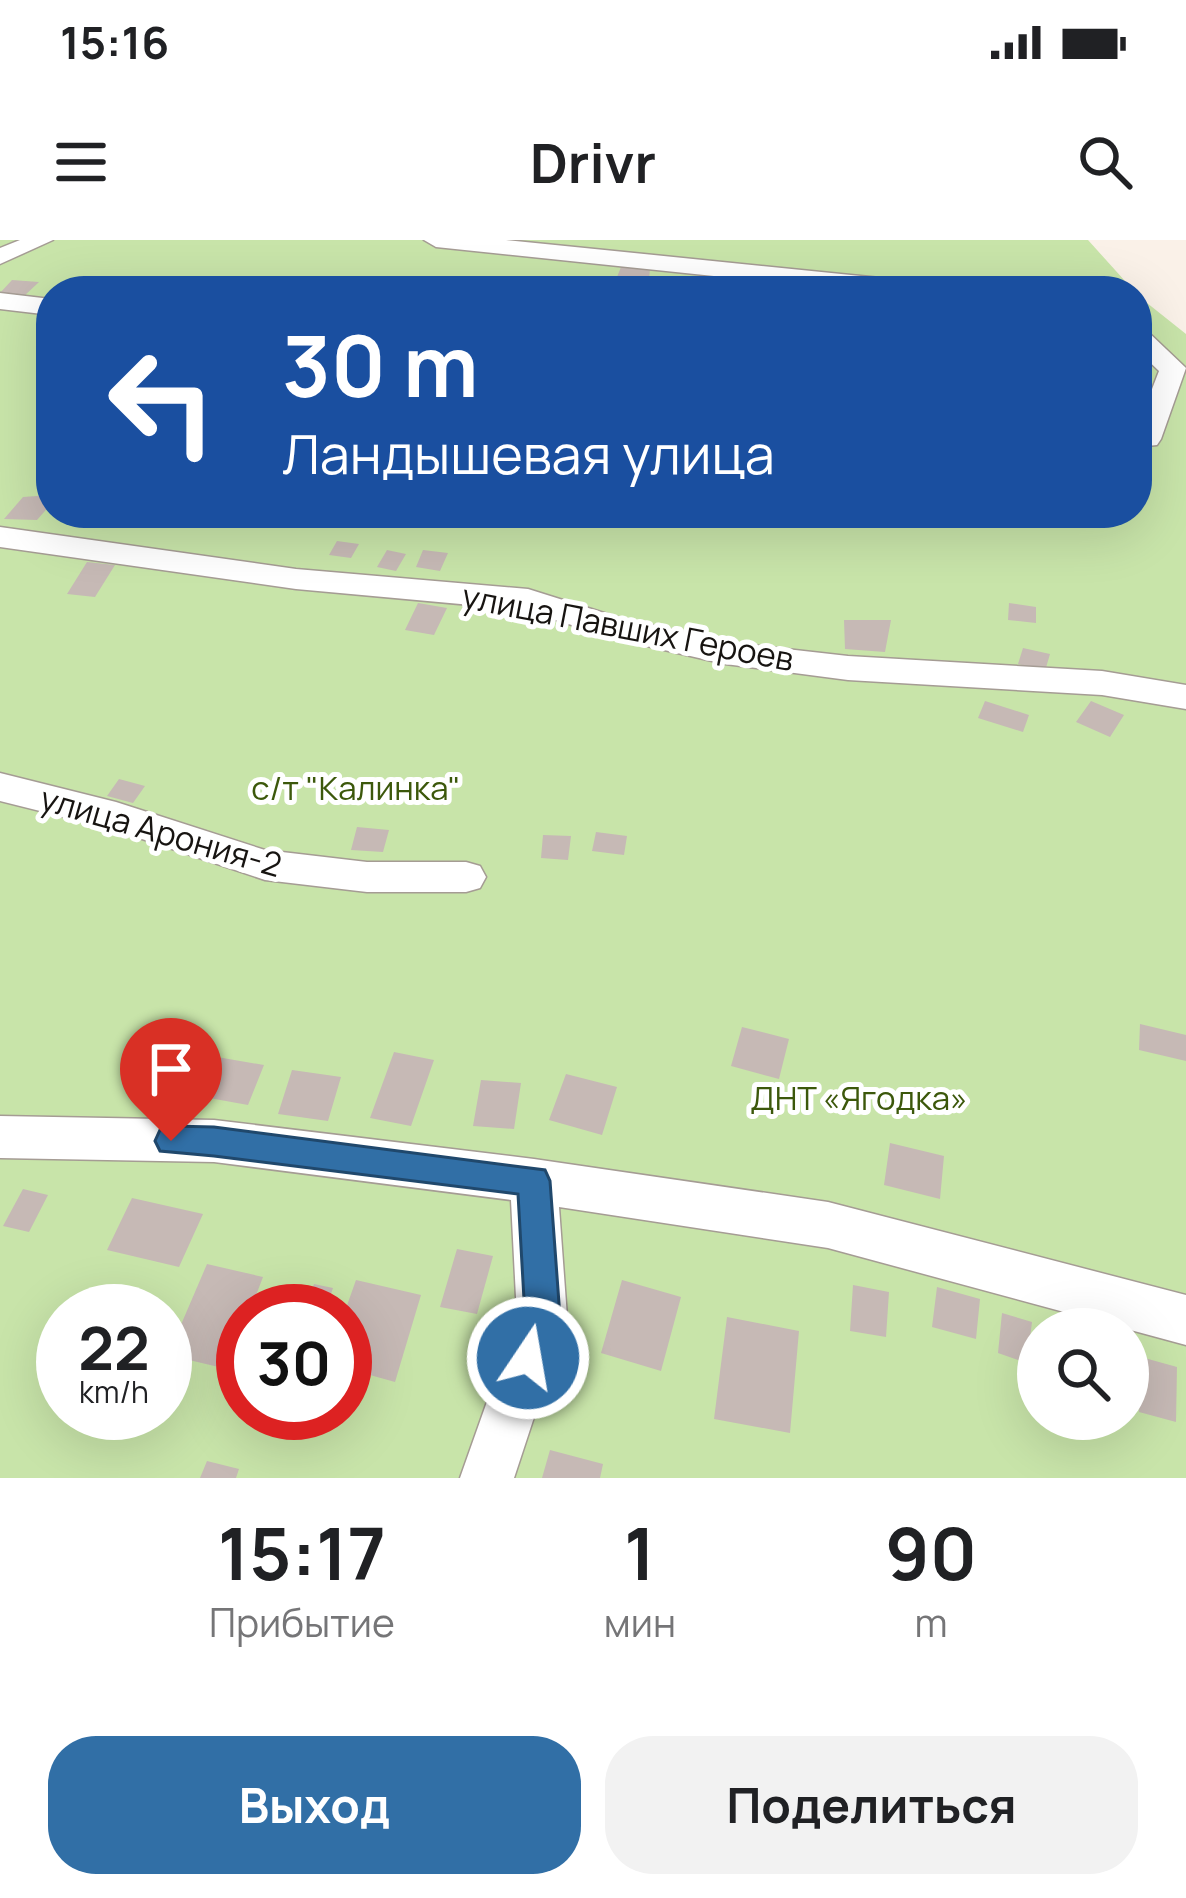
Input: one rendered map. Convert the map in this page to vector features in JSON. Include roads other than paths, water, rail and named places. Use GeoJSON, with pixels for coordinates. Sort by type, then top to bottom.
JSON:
{"type":"FeatureCollection","features":[{"type":"Feature","properties":{"kind":"street"},"geometry":{"type":"LineString","coordinates":[[0,257],[41,240]]}},
{"type":"Feature","properties":{"kind":"street"},"geometry":{"type":"LineString","coordinates":[[436,240],[785,276]]}},
{"type":"Feature","properties":{"kind":"street"},"geometry":{"type":"LineString","coordinates":[[0,301],[36,306]]}},
{"type":"Feature","properties":{"kind":"street"},"geometry":{"type":"LineString","coordinates":[[1152,350],[1173,369],[1152,426]]}},
{"type":"Feature","properties":{"kind":"street","name":"улица Павших Героев"},"geometry":{"type":"LineString","coordinates":[[0,537],[296,579],[528,599],[612,627],[725,653],[848,668],[1102,683],[1186,697]]}},
{"type":"Feature","properties":{"kind":"street","name":"улица Арония-2"},"geometry":{"type":"LineString","coordinates":[[0,787],[116,816],[266,865],[368,878],[466,877]]}},
{"type":"Feature","properties":{"kind":"street"},"geometry":{"type":"LineString","coordinates":[[0,1137],[214,1142],[534,1181],[828,1226],[1186,1320]]}},
{"type":"Feature","properties":{"kind":"street"},"geometry":{"type":"LineString","coordinates":[[487,1478],[542,1317],[534,1181]]}},
{"type":"Feature","properties":{"kind":"park label","name":"с/т \"Калинка\""},"geometry":{"type":"Point","coordinates":[356,787]}},
{"type":"Feature","properties":{"kind":"park label","name":"ДНТ «Ягодка»"},"geometry":{"type":"Point","coordinates":[859,1097]}}]}
